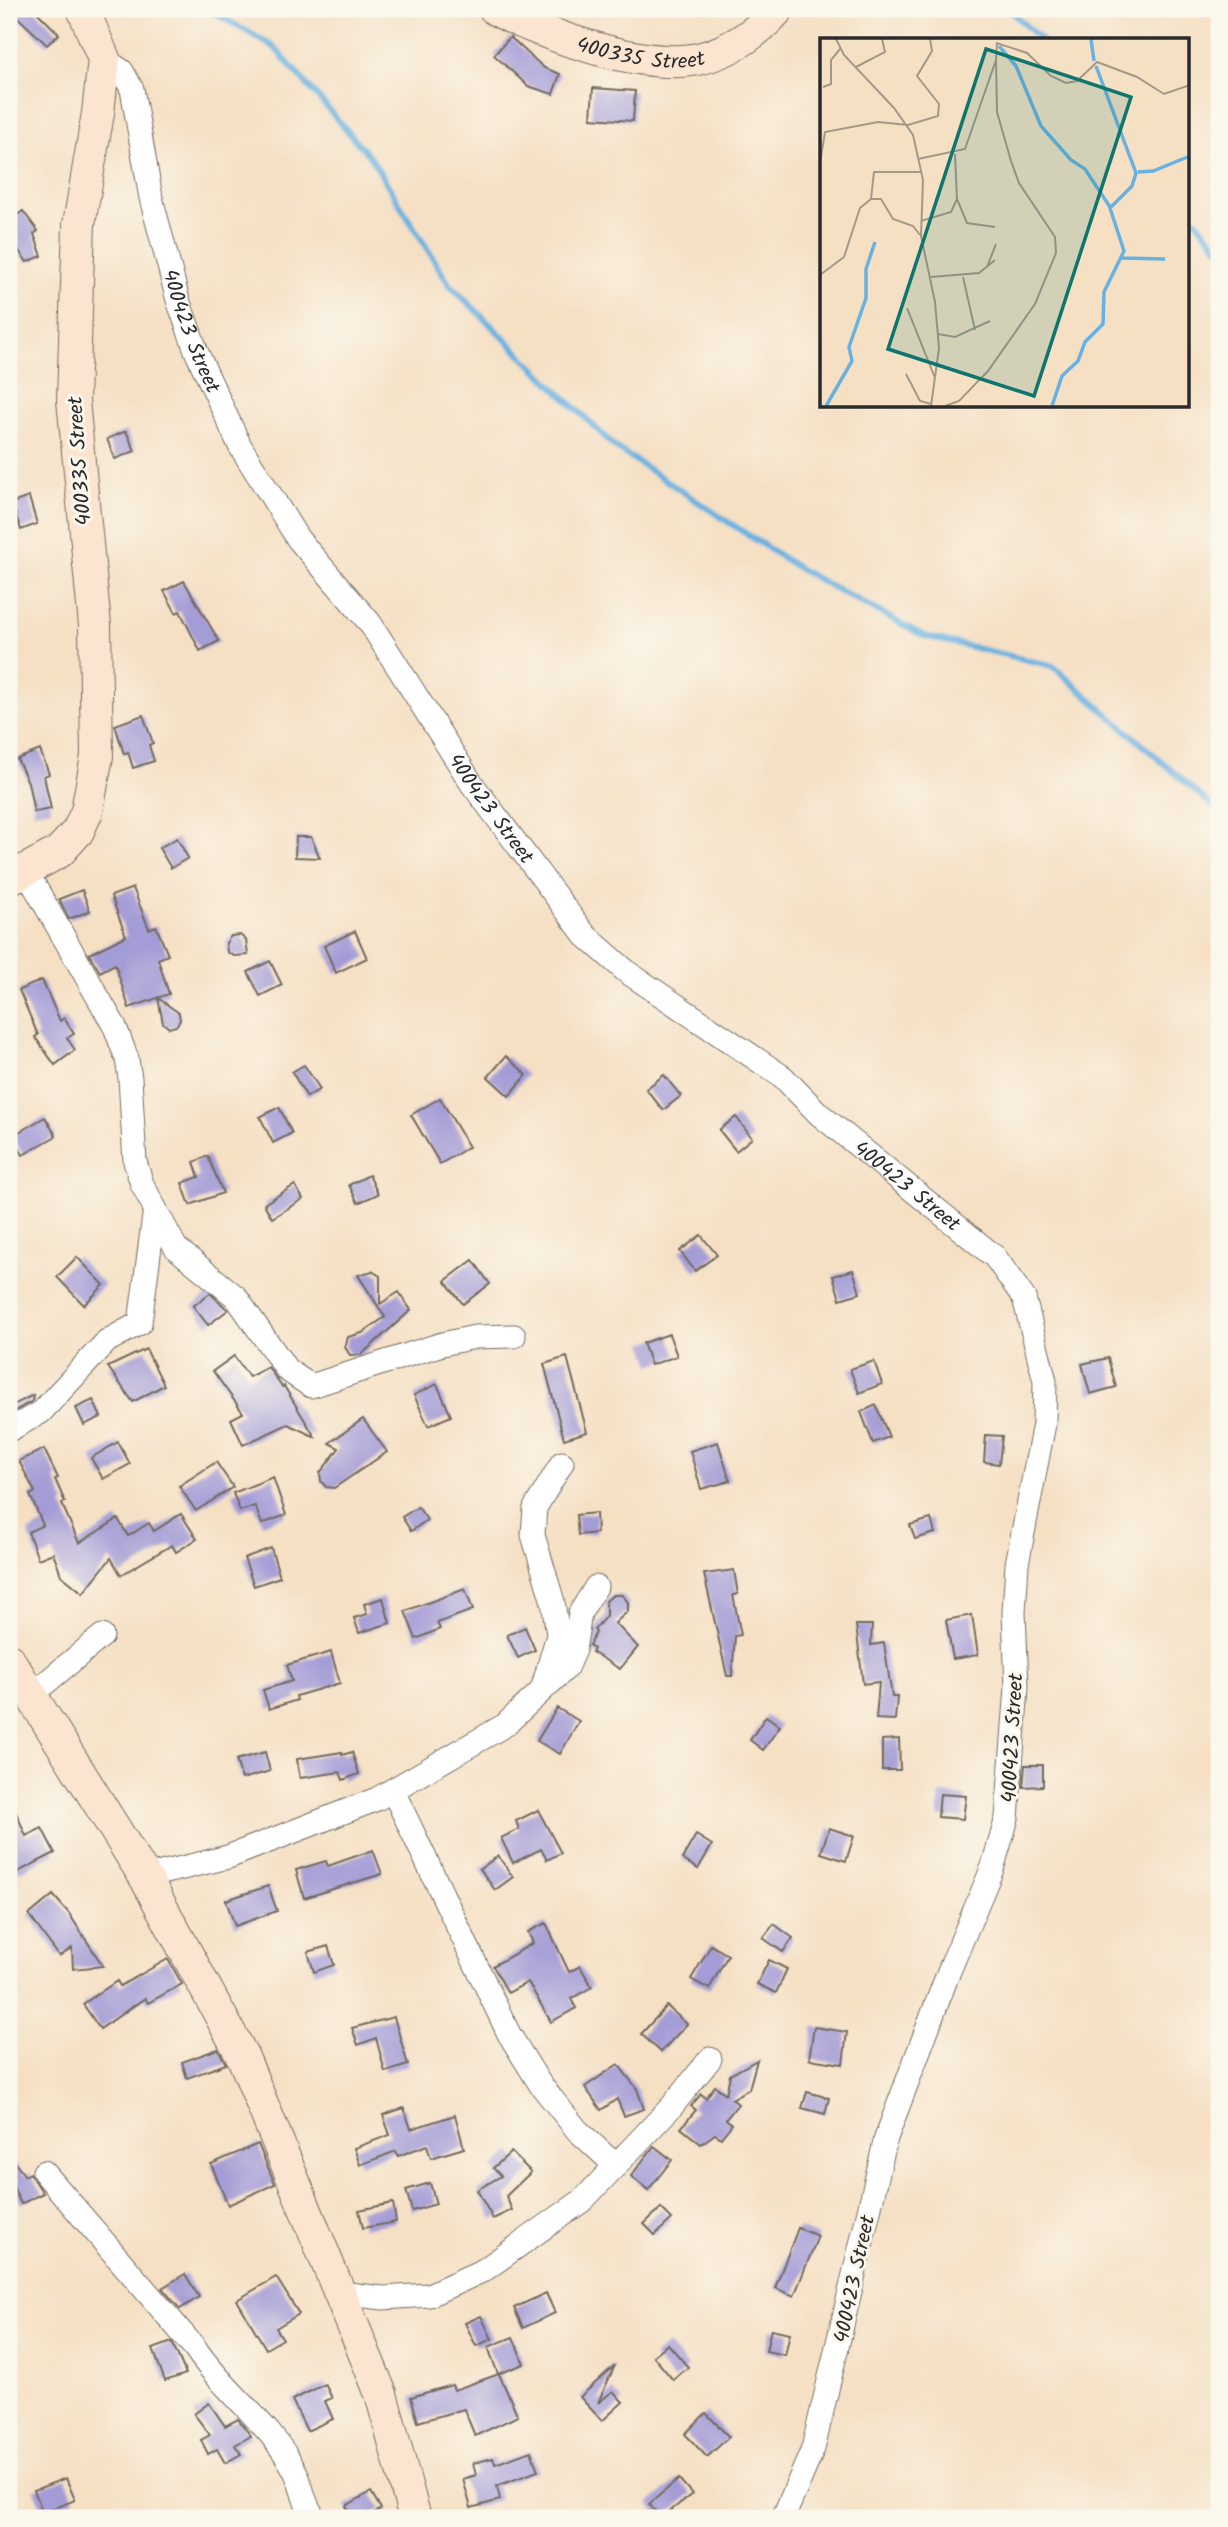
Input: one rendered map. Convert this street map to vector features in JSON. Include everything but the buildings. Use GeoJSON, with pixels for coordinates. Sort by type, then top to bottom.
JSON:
{"type":"FeatureCollection","features":[{"type":"Feature","properties":{"kind":"street","name":"400335 Street"},"geometry":{"type":"LineString","coordinates":[[18,875],[59,852],[78,831],[88,810],[97,756],[95,626],[73,400],[79,224],[98,113],[104,59],[83,9]]}},
{"type":"Feature","properties":{"kind":"street","name":"400335 Street"},"geometry":{"type":"LineString","coordinates":[[495,9],[561,38],[610,53],[673,60],[700,58],[730,47],[756,31],[778,9]]}},
{"type":"Feature","properties":{"kind":"street","name":"400423 Street"},"geometry":{"type":"LineString","coordinates":[[104,59],[122,71],[132,89],[151,198],[178,300],[197,354],[240,446],[298,540],[370,623],[472,785],[585,935],[627,972],[783,1077],[819,1114],[995,1257],[1024,1298],[1045,1381],[1044,1424],[1017,1564],[1014,1612],[1017,1700],[1007,1818],[992,1869],[944,1983],[886,2138],[813,2449],[783,2518]]}},
{"type":"Feature","properties":{"kind":"street"},"geometry":{"type":"LineString","coordinates":[[18,875],[94,985],[127,1059],[135,1162],[176,1248],[236,1297],[287,1370],[311,1386],[442,1344],[475,1337],[514,1336]]}},
{"type":"Feature","properties":{"kind":"street"},"geometry":{"type":"LineString","coordinates":[[9,1430],[41,1412],[107,1341],[140,1324],[155,1208]]}},
{"type":"Feature","properties":{"kind":"street"},"geometry":{"type":"LineString","coordinates":[[542,1693],[558,1634],[553,1602],[533,1535],[535,1508],[562,1463]]}},
{"type":"Feature","properties":{"kind":"street"},"geometry":{"type":"LineString","coordinates":[[145,1877],[228,1857],[393,1791],[505,1725],[566,1668],[574,1650],[580,1613],[596,1587]]}},
{"type":"Feature","properties":{"kind":"street"},"geometry":{"type":"LineString","coordinates":[[30,1696],[102,1636]]}},
{"type":"Feature","properties":{"kind":"street"},"geometry":{"type":"LineString","coordinates":[[9,1660],[145,1877],[243,2057],[381,2394],[415,2518]]}},
{"type":"Feature","properties":{"kind":"street"},"geometry":{"type":"LineString","coordinates":[[393,1791],[437,1889],[509,2034],[540,2084],[570,2121],[616,2166]]}},
{"type":"Feature","properties":{"kind":"street"},"geometry":{"type":"LineString","coordinates":[[340,2293],[407,2298],[450,2287],[484,2270],[583,2200],[710,2059]]}},
{"type":"Feature","properties":{"kind":"street"},"geometry":{"type":"LineString","coordinates":[[44,2172],[195,2348],[214,2378],[262,2425],[294,2469],[315,2518]]}},
{"type":"Feature","properties":{"kind":"waterway"},"geometry":{"type":"LineString","coordinates":[[208,9],[274,47],[371,158],[449,284],[615,447],[801,570],[924,636],[1053,666],[1219,812]]}},
{"type":"Feature","properties":{"kind":"waterway"},"geometry":{"type":"LineString","coordinates":[[1008,9],[1039,38]]}},
{"type":"Feature","properties":{"kind":"waterway"},"geometry":{"type":"LineString","coordinates":[[1190,213],[1219,248]]}}]}
